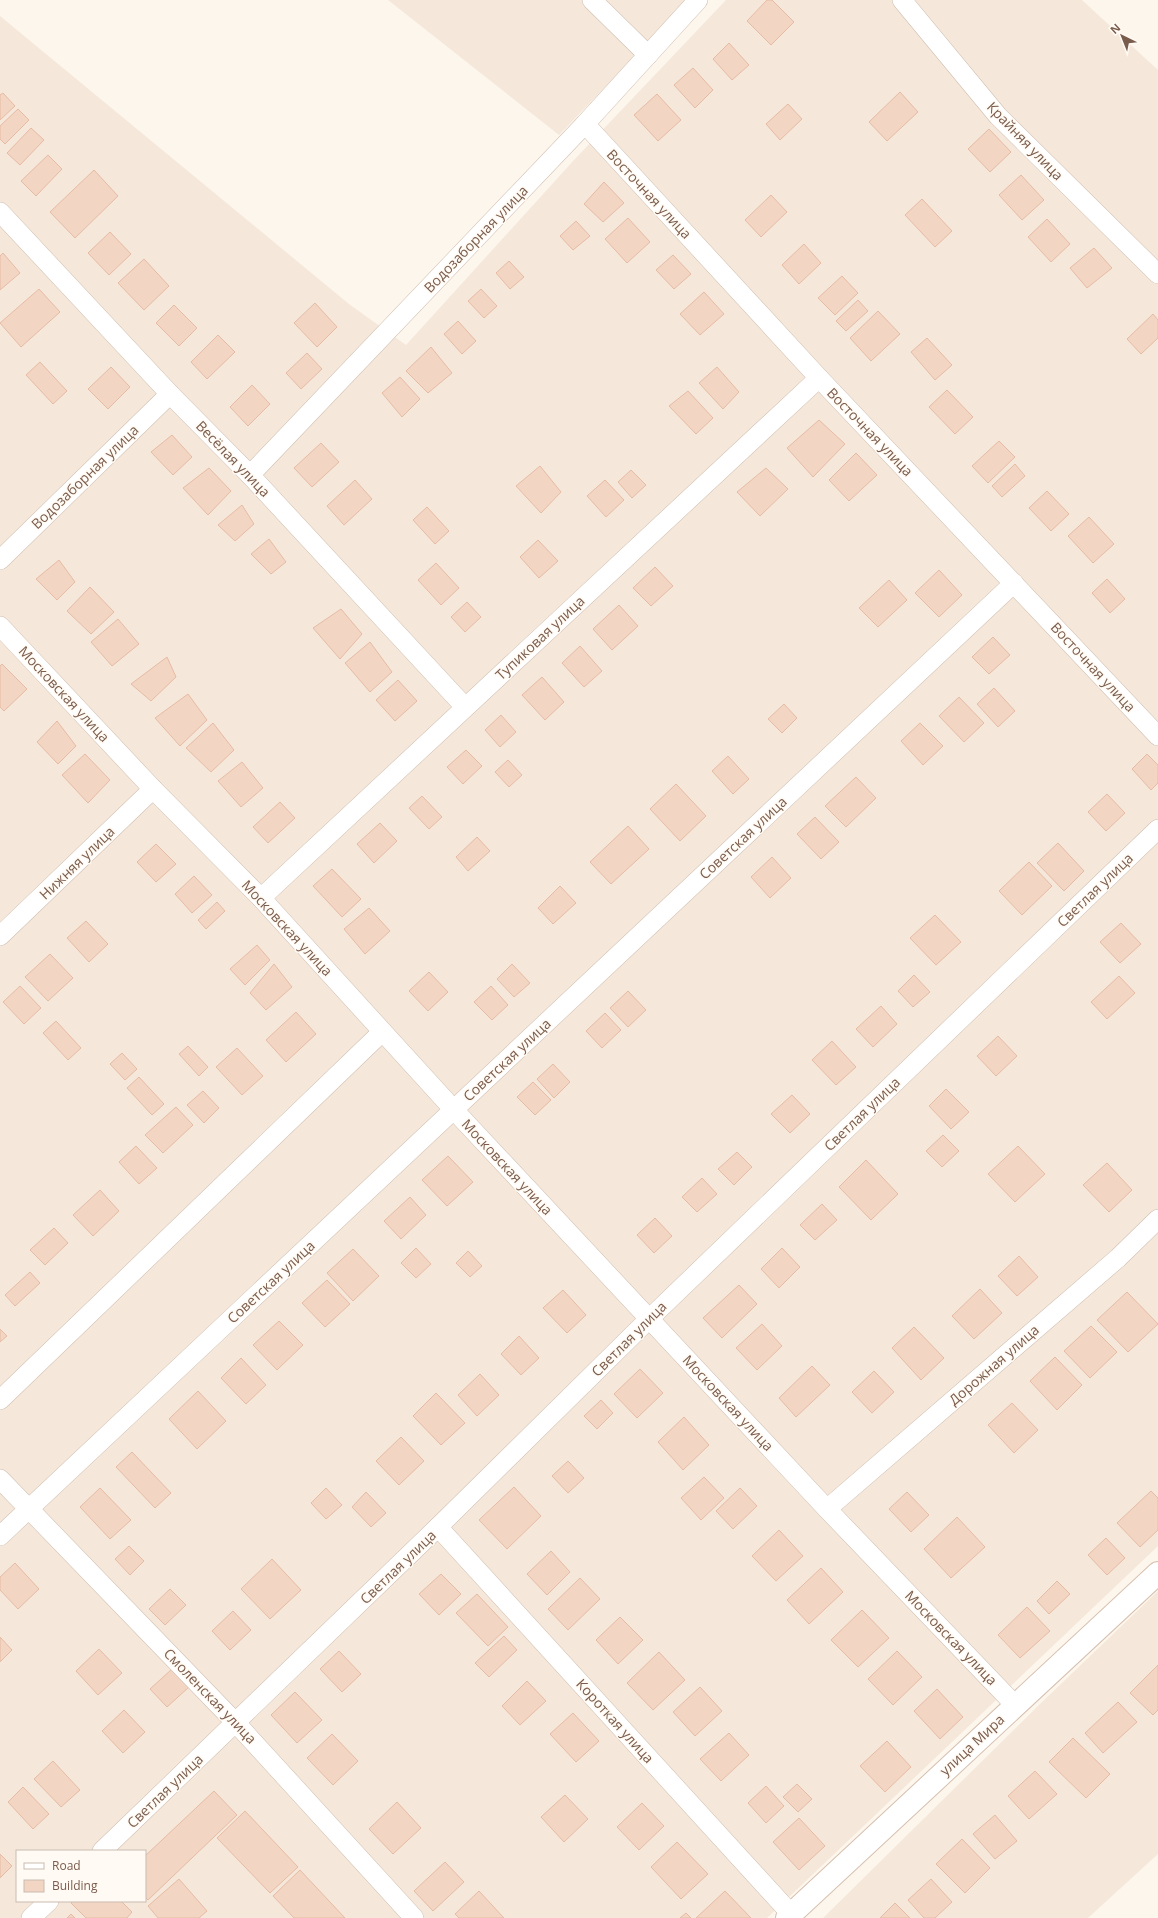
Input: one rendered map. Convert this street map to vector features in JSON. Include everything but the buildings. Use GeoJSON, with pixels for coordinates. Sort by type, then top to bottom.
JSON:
{"type":"FeatureCollection","features":[{"type":"Feature","properties":{"kind":"street"},"geometry":{"type":"LineString","coordinates":[[592,0],[648,55]]}},
{"type":"Feature","properties":{"kind":"street","name":"Водозаборная улица"},"geometry":{"type":"LineString","coordinates":[[250,475],[585,124],[698,0]]}},
{"type":"Feature","properties":{"kind":"street","name":"Крайняя улица"},"geometry":{"type":"LineString","coordinates":[[902,0],[998,116],[1158,274]]}},
{"type":"Feature","properties":{"kind":"street","name":"Восточная улица"},"geometry":{"type":"LineString","coordinates":[[585,124],[819,378],[1158,736]]}},
{"type":"Feature","properties":{"kind":"street","name":"Весёлая улица"},"geometry":{"type":"LineString","coordinates":[[0,212],[170,394],[250,475],[465,707]]}},
{"type":"Feature","properties":{"kind":"street","name":"Тупиковая улица"},"geometry":{"type":"LineString","coordinates":[[261,898],[819,378]]}},
{"type":"Feature","properties":{"kind":"street","name":"Водозаборная улица"},"geometry":{"type":"LineString","coordinates":[[0,560],[170,394]]}},
{"type":"Feature","properties":{"kind":"street","name":"Советская улица"},"geometry":{"type":"LineString","coordinates":[[0,1536],[1014,583]]}},
{"type":"Feature","properties":{"kind":"street","name":"Московская улица"},"geometry":{"type":"LineString","coordinates":[[0,626],[153,789],[261,898],[382,1032],[649,1319],[827,1509],[1015,1705]]}},
{"type":"Feature","properties":{"kind":"street","name":"Нижняя улица"},"geometry":{"type":"LineString","coordinates":[[0,936],[153,789]]}},
{"type":"Feature","properties":{"kind":"street","name":"Светлая улица"},"geometry":{"type":"LineString","coordinates":[[103,1850],[438,1528],[649,1319],[1158,829]]}},
{"type":"Feature","properties":{"kind":"street"},"geometry":{"type":"LineString","coordinates":[[0,1400],[382,1032]]}},
{"type":"Feature","properties":{"kind":"street","name":"Дорожная улица"},"geometry":{"type":"LineString","coordinates":[[827,1509],[1118,1258],[1158,1219]]}},
{"type":"Feature","properties":{"kind":"street","name":"Смоленская улица"},"geometry":{"type":"LineString","coordinates":[[0,1479],[236,1723],[414,1918]]}},
{"type":"Feature","properties":{"kind":"street","name":"Короткая улица"},"geometry":{"type":"LineString","coordinates":[[438,1528],[789,1916]]}},
{"type":"Feature","properties":{"kind":"street","name":"улица Мира"},"geometry":{"type":"LineString","coordinates":[[789,1916],[1158,1573]]}},
{"type":"Feature","properties":{"kind":"street"},"geometry":{"type":"LineString","coordinates":[[31,1918],[48,1902]]}},
{"type":"Feature","properties":{"kind":"shaded area"},"geometry":{"type":"Polygon","coordinates":[[[388,0],[686,0],[656,34],[559,135],[388,0]]]}},
{"type":"Feature","properties":{"kind":"shaded area"},"geometry":{"type":"Polygon","coordinates":[[[726,0],[1082,0],[1158,70],[1158,1546],[767,1918],[0,1918],[0,16],[349,304],[406,345],[574,160],[726,0]]]}},
{"type":"Feature","properties":{"kind":"shaded area"},"geometry":{"type":"Polygon","coordinates":[[[1158,1591],[1158,1854],[1088,1918],[823,1918],[1041,1703],[1158,1591]]]}}]}
